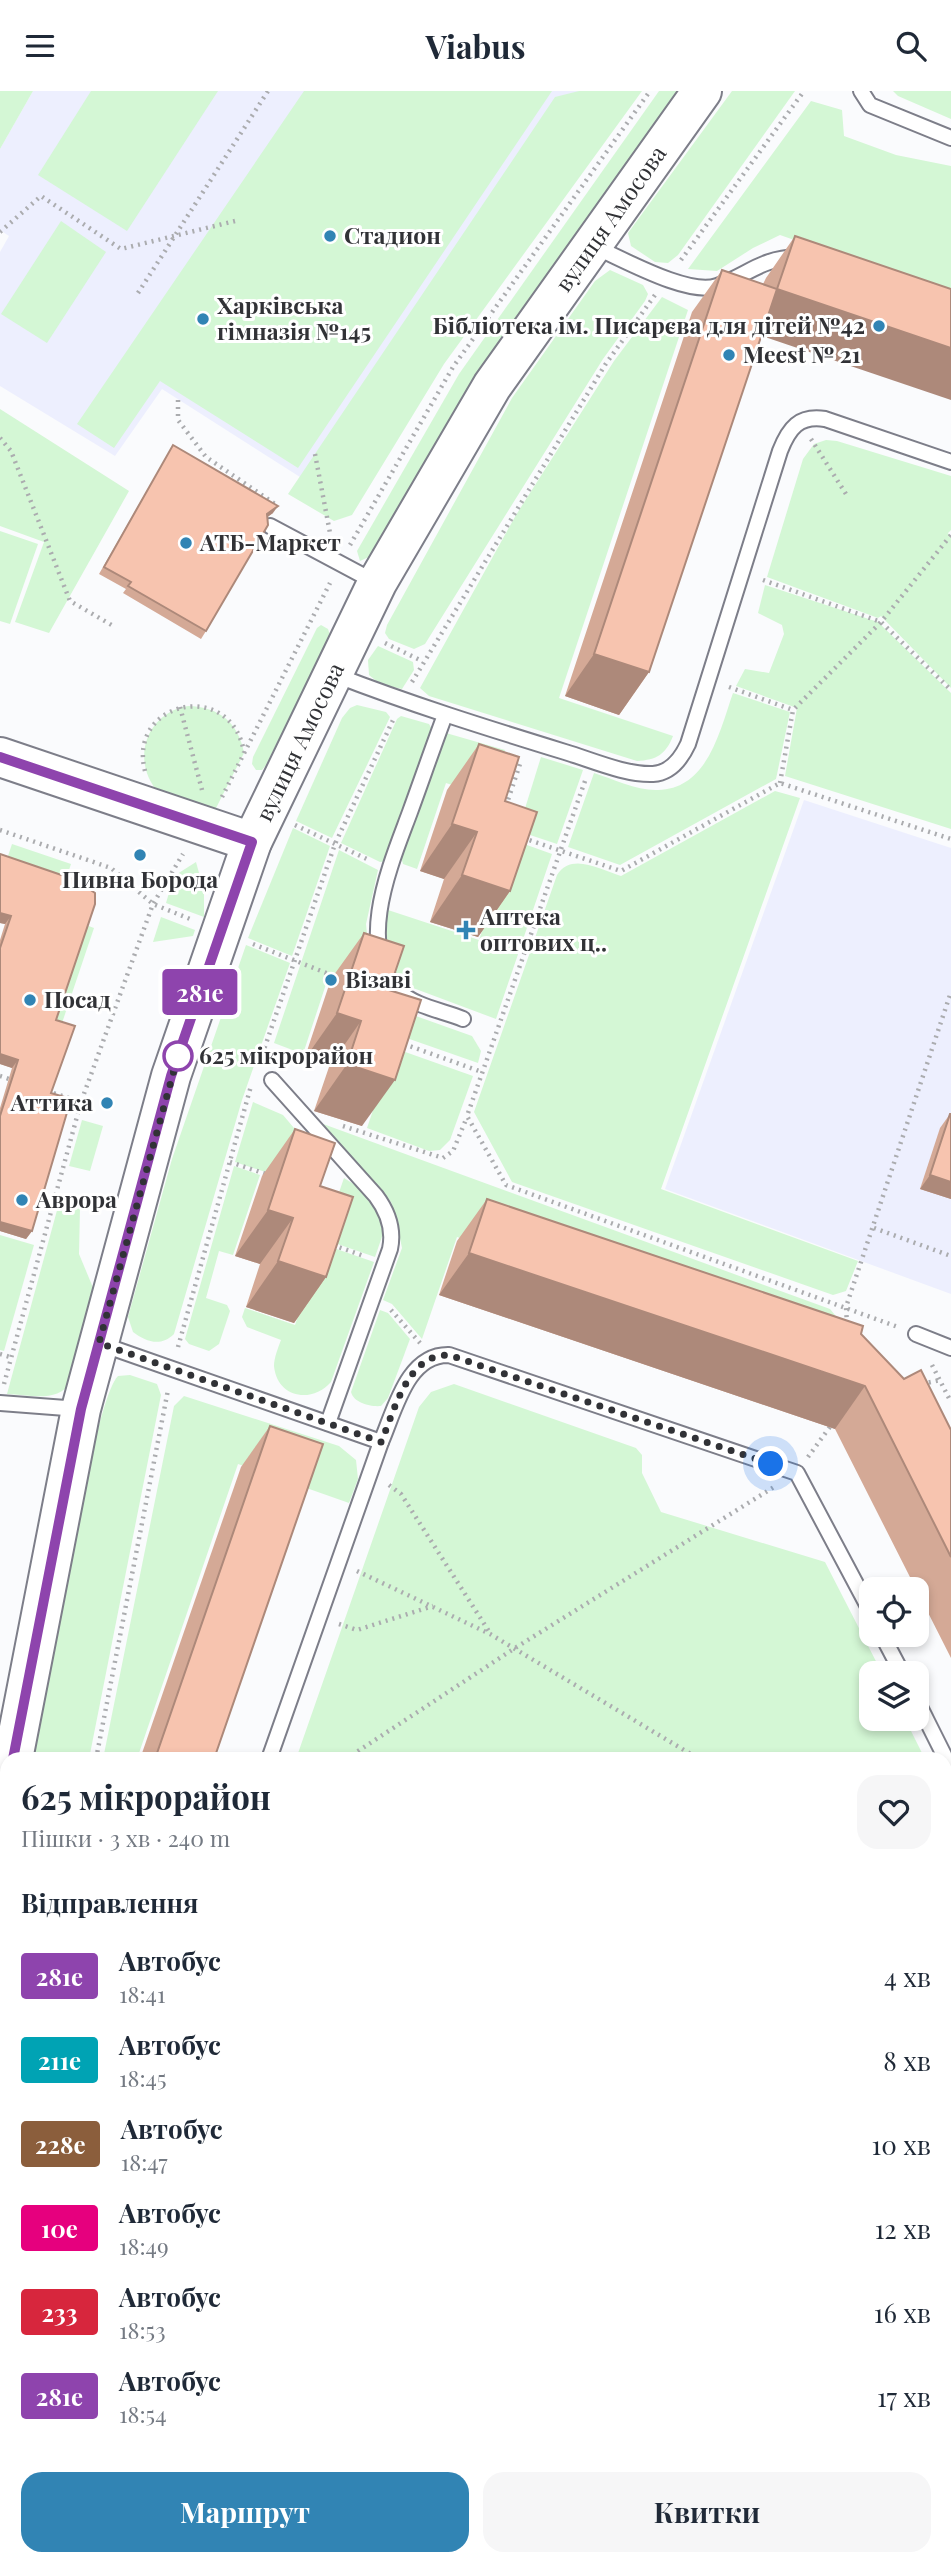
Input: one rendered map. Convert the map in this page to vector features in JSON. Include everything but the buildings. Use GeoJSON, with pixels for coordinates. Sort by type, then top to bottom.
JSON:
{"type":"FeatureCollection","features":[{"type":"Feature","properties":{"kind":"street","name":"вулиця Амосова"},"geometry":{"type":"LineString","coordinates":[[14,1752],[81,1409],[171,1076],[252,842],[377,583],[492,386],[702,91]]}},
{"type":"Feature","properties":{"kind":"street"},"geometry":{"type":"LineString","coordinates":[[0,757],[252,842]]}},
{"type":"Feature","properties":{"kind":"lane"},"geometry":{"type":"LineString","coordinates":[[861,91],[870,105],[951,138]]}},
{"type":"Feature","properties":{"kind":"lane"},"geometry":{"type":"LineString","coordinates":[[593,246],[668,278],[699,287],[715,287],[776,257],[798,257],[809,261]]}},
{"type":"Feature","properties":{"kind":"lane"},"geometry":{"type":"LineString","coordinates":[[332,674],[402,701],[592,760],[655,773],[667,770],[684,752],[780,451],[793,425],[807,418],[825,419],[951,462]]}},
{"type":"Feature","properties":{"kind":"lane"},"geometry":{"type":"LineString","coordinates":[[270,526],[377,583]]}},
{"type":"Feature","properties":{"kind":"lane"},"geometry":{"type":"LineString","coordinates":[[445,715],[389,869],[382,892],[378,927],[382,957],[390,980],[405,996],[463,1019]]}},
{"type":"Feature","properties":{"kind":"lane"},"geometry":{"type":"LineString","coordinates":[[272,1080],[385,1209],[391,1239],[328,1423]]}},
{"type":"Feature","properties":{"kind":"lane"},"geometry":{"type":"LineString","coordinates":[[916,1334],[951,1348]]}},
{"type":"Feature","properties":{"kind":"lane"},"geometry":{"type":"LineString","coordinates":[[99,1343],[381,1442]]}},
{"type":"Feature","properties":{"kind":"lane"},"geometry":{"type":"LineString","coordinates":[[271,1752],[381,1442],[411,1375],[432,1357],[454,1356],[797,1473],[859,1590]]}},
{"type":"Feature","properties":{"kind":"lane"},"geometry":{"type":"LineString","coordinates":[[1,1397],[81,1409]]}},
{"type":"Feature","properties":{"kind":"lane"},"geometry":{"type":"LineString","coordinates":[[929,1725],[942,1752]]}},
{"type":"Feature","properties":{"kind":"path"},"geometry":{"type":"LineString","coordinates":[[138,293],[268,91]]}},
{"type":"Feature","properties":{"kind":"path"},"geometry":{"type":"LineString","coordinates":[[322,532],[331,535],[347,550],[453,367],[650,91]]}},
{"type":"Feature","properties":{"kind":"path"},"geometry":{"type":"LineString","coordinates":[[257,1071],[335,843],[422,661],[605,365],[804,91]]}},
{"type":"Feature","properties":{"kind":"path"},"geometry":{"type":"LineString","coordinates":[[0,233],[41,196],[121,249],[235,221]]}},
{"type":"Feature","properties":{"kind":"path"},"geometry":{"type":"LineString","coordinates":[[178,400],[178,421],[206,457],[281,507]]}},
{"type":"Feature","properties":{"kind":"path"},"geometry":{"type":"LineString","coordinates":[[0,438],[11,451],[70,601],[115,627]]}},
{"type":"Feature","properties":{"kind":"path"},"geometry":{"type":"LineString","coordinates":[[315,454],[331,535]]}},
{"type":"Feature","properties":{"kind":"path"},"geometry":{"type":"LineString","coordinates":[[821,454],[846,494]]}},
{"type":"Feature","properties":{"kind":"path"},"geometry":{"type":"LineString","coordinates":[[780,783],[793,710],[881,622],[951,535]]}},
{"type":"Feature","properties":{"kind":"path"},"geometry":{"type":"LineString","coordinates":[[220,800],[334,576]]}},
{"type":"Feature","properties":{"kind":"path"},"geometry":{"type":"LineString","coordinates":[[779,586],[881,622],[951,690]]}},
{"type":"Feature","properties":{"kind":"path"},"geometry":{"type":"LineString","coordinates":[[374,638],[422,661]]}},
{"type":"Feature","properties":{"kind":"path"},"geometry":{"type":"LineString","coordinates":[[746,693],[793,710]]}},
{"type":"Feature","properties":{"kind":"path"},"geometry":{"type":"LineString","coordinates":[[148,777],[143,754],[148,735],[160,719],[180,707],[204,707],[222,715],[238,732],[244,753]]}},
{"type":"Feature","properties":{"kind":"path"},"geometry":{"type":"LineString","coordinates":[[180,707],[203,795]]}},
{"type":"Feature","properties":{"kind":"path"},"geometry":{"type":"LineString","coordinates":[[503,817],[528,740]]}},
{"type":"Feature","properties":{"kind":"path"},"geometry":{"type":"LineString","coordinates":[[300,1111],[440,1159],[453,1151],[592,760]]}},
{"type":"Feature","properties":{"kind":"path"},"geometry":{"type":"LineString","coordinates":[[511,833],[621,871],[780,783],[951,839]]}},
{"type":"Feature","properties":{"kind":"path"},"geometry":{"type":"LineString","coordinates":[[291,823],[389,869]]}},
{"type":"Feature","properties":{"kind":"path"},"geometry":{"type":"LineString","coordinates":[[0,830],[111,868],[153,904],[195,921]]}},
{"type":"Feature","properties":{"kind":"path"},"geometry":{"type":"LineString","coordinates":[[1,1397],[81,1102],[153,904],[189,843]]}},
{"type":"Feature","properties":{"kind":"path"},"geometry":{"type":"LineString","coordinates":[[242,939],[344,980]]}},
{"type":"Feature","properties":{"kind":"path"},"geometry":{"type":"LineString","coordinates":[[848,1333],[846,1307],[951,992]]}},
{"type":"Feature","properties":{"kind":"path"},"geometry":{"type":"LineString","coordinates":[[393,1040],[482,1072]]}},
{"type":"Feature","properties":{"kind":"path"},"geometry":{"type":"LineString","coordinates":[[0,1076],[23,1083]]}},
{"type":"Feature","properties":{"kind":"path"},"geometry":{"type":"LineString","coordinates":[[97,1752],[172,1368],[253,1083]]}},
{"type":"Feature","properties":{"kind":"path"},"geometry":{"type":"LineString","coordinates":[[35,1087],[81,1102]]}},
{"type":"Feature","properties":{"kind":"path"},"geometry":{"type":"LineString","coordinates":[[467,1116],[506,1185],[916,1334]]}},
{"type":"Feature","properties":{"kind":"path"},"geometry":{"type":"LineString","coordinates":[[230,1162],[282,1180]]}},
{"type":"Feature","properties":{"kind":"path"},"geometry":{"type":"LineString","coordinates":[[50,1164],[62,1168]]}},
{"type":"Feature","properties":{"kind":"path"},"geometry":{"type":"LineString","coordinates":[[874,1228],[951,1256]]}},
{"type":"Feature","properties":{"kind":"path"},"geometry":{"type":"LineString","coordinates":[[322,1242],[385,1263]]}},
{"type":"Feature","properties":{"kind":"path"},"geometry":{"type":"LineString","coordinates":[[389,1308],[432,1357]]}},
{"type":"Feature","properties":{"kind":"path"},"geometry":{"type":"LineString","coordinates":[[0,1354],[10,1357]]}},
{"type":"Feature","properties":{"kind":"path"},"geometry":{"type":"LineString","coordinates":[[915,1385],[940,1380]]}},
{"type":"Feature","properties":{"kind":"path"},"geometry":{"type":"LineString","coordinates":[[357,1752],[515,1648],[797,1473],[832,1423]]}},
{"type":"Feature","properties":{"kind":"path"},"geometry":{"type":"LineString","coordinates":[[401,1494],[491,1633]]}},
{"type":"Feature","properties":{"kind":"path"},"geometry":{"type":"LineString","coordinates":[[375,1578],[491,1633],[687,1752]]}},
{"type":"Feature","properties":{"kind":"path"},"geometry":{"type":"LineString","coordinates":[[357,1630],[433,1606]]}},
{"type":"Feature","properties":{"kind":"shaded area","name":"Харківська гімназія №145"},"geometry":{"type":"Polygon","coordinates":[[[33,91],[579,91],[300,477],[162,389],[115,456],[0,386],[0,252],[9,236],[0,230],[0,149],[33,91]]]}},
{"type":"Feature","properties":{"kind":"shaded area"},"geometry":{"type":"Polygon","coordinates":[[[804,800],[951,848],[951,1294],[665,1189],[804,800]]]}},
{"type":"Feature","properties":{"kind":"green space"},"geometry":{"type":"Polygon","coordinates":[[[0,91],[33,91],[0,149],[0,91]]]}},
{"type":"Feature","properties":{"kind":"green space"},"geometry":{"type":"Polygon","coordinates":[[[91,91],[218,91],[127,231],[38,175],[91,91]]]}},
{"type":"Feature","properties":{"kind":"green space","name":"Стадион"},"geometry":{"type":"Polygon","coordinates":[[[304,91],[552,91],[298,468],[160,381],[114,448],[77,424],[304,91]]]}},
{"type":"Feature","properties":{"kind":"green space"},"geometry":{"type":"Polygon","coordinates":[[[579,91],[642,91],[444,364],[352,515],[334,521],[288,494],[555,97],[579,91]]]}},
{"type":"Feature","properties":{"kind":"green space"},"geometry":{"type":"Polygon","coordinates":[[[659,91],[683,91],[371,556],[360,561],[357,551],[459,374],[659,91]]]}},
{"type":"Feature","properties":{"kind":"green space"},"geometry":{"type":"Polygon","coordinates":[[[732,91],[795,91],[678,255],[668,263],[655,262],[631,246],[628,233],[732,91]]]}},
{"type":"Feature","properties":{"kind":"green space"},"geometry":{"type":"Polygon","coordinates":[[[893,91],[951,91],[951,119],[898,96],[893,91]]]}},
{"type":"Feature","properties":{"kind":"green space"},"geometry":{"type":"Polygon","coordinates":[[[811,101],[842,110],[844,136],[896,155],[951,166],[951,340],[880,270],[780,235],[753,248],[717,271],[688,269],[811,101]]]}},
{"type":"Feature","properties":{"kind":"green space"},"geometry":{"type":"Polygon","coordinates":[[[61,221],[106,252],[47,343],[1,314],[61,221]]]}},
{"type":"Feature","properties":{"kind":"green space"},"geometry":{"type":"Polygon","coordinates":[[[610,270],[643,285],[648,294],[645,301],[603,359],[425,644],[414,649],[389,639],[385,633],[387,625],[512,398],[595,281],[610,270]]]}},
{"type":"Feature","properties":{"kind":"green space"},"geometry":{"type":"Polygon","coordinates":[[[662,297],[688,310],[559,698],[673,736],[660,755],[637,761],[429,696],[420,688],[516,515],[614,361],[662,297]]]}},
{"type":"Feature","properties":{"kind":"green space"},"geometry":{"type":"Polygon","coordinates":[[[0,409],[129,491],[49,633],[15,622],[44,542],[0,526],[0,409]]]}},
{"type":"Feature","properties":{"kind":"green space"},"geometry":{"type":"Polygon","coordinates":[[[826,440],[951,476],[951,530],[948,533],[951,538],[951,688],[881,616],[878,618],[767,577],[803,459],[814,444],[826,440]]]}},
{"type":"Feature","properties":{"kind":"green space"},"geometry":{"type":"Polygon","coordinates":[[[0,531],[38,544],[10,624],[0,621],[0,531]]]}},
{"type":"Feature","properties":{"kind":"green space"},"geometry":{"type":"Polygon","coordinates":[[[765,585],[878,622],[951,693],[951,829],[785,776],[797,708],[736,686],[745,669],[769,673],[784,634],[782,625],[758,613],[765,585]]]}},
{"type":"Feature","properties":{"kind":"green space"},"geometry":{"type":"Polygon","coordinates":[[[321,625],[328,629],[330,635],[266,765],[262,770],[256,770],[252,764],[253,757],[317,628],[321,625]]]}},
{"type":"Feature","properties":{"kind":"green space"},"geometry":{"type":"Polygon","coordinates":[[[378,646],[413,662],[414,670],[402,689],[380,684],[369,675],[368,660],[378,646]]]}},
{"type":"Feature","properties":{"kind":"green space"},"geometry":{"type":"Polygon","coordinates":[[[733,693],[790,712],[776,779],[620,865],[568,847],[594,773],[650,790],[675,787],[689,780],[700,769],[717,740],[733,693]]]}},
{"type":"Feature","properties":{"kind":"green space"},"geometry":{"type":"Polygon","coordinates":[[[357,705],[386,712],[390,717],[332,838],[296,821],[342,718],[350,708],[357,705]]]}},
{"type":"Feature","properties":{"kind":"green space"},"geometry":{"type":"Polygon","coordinates":[[[188,706],[209,709],[225,718],[237,733],[244,753],[215,810],[157,791],[145,765],[144,752],[153,728],[174,710],[188,706]]]}},
{"type":"Feature","properties":{"kind":"green space"},"geometry":{"type":"Polygon","coordinates":[[[401,716],[429,724],[433,731],[387,861],[380,862],[341,843],[397,719],[401,716]]]}},
{"type":"Feature","properties":{"kind":"green space"},"geometry":{"type":"Polygon","coordinates":[[[446,733],[505,750],[489,797],[446,783],[417,869],[403,864],[400,853],[446,733]]]}},
{"type":"Feature","properties":{"kind":"green space"},"geometry":{"type":"Polygon","coordinates":[[[541,757],[583,770],[557,844],[518,831],[541,757]]]}},
{"type":"Feature","properties":{"kind":"green space"},"geometry":{"type":"Polygon","coordinates":[[[775,791],[800,798],[661,1189],[858,1261],[846,1291],[833,1295],[512,1182],[474,1112],[557,875],[563,868],[578,864],[587,865],[621,876],[775,791]]]}},
{"type":"Feature","properties":{"kind":"green space"},"geometry":{"type":"Polygon","coordinates":[[[293,828],[330,846],[292,956],[248,938],[293,828]]]}},
{"type":"Feature","properties":{"kind":"green space"},"geometry":{"type":"Polygon","coordinates":[[[513,840],[552,854],[496,1019],[405,985],[392,969],[386,950],[388,910],[479,940],[513,840]]]}},
{"type":"Feature","properties":{"kind":"green space"},"geometry":{"type":"Polygon","coordinates":[[[12,844],[71,864],[64,885],[5,865],[12,844]]]}},
{"type":"Feature","properties":{"kind":"green space"},"geometry":{"type":"Polygon","coordinates":[[[339,850],[378,870],[366,924],[372,986],[330,972],[303,1054],[274,1043],[339,850]]]}},
{"type":"Feature","properties":{"kind":"green space"},"geometry":{"type":"Polygon","coordinates":[[[196,862],[204,891],[204,917],[166,903],[174,876],[196,862]]]}},
{"type":"Feature","properties":{"kind":"green space"},"geometry":{"type":"Polygon","coordinates":[[[161,917],[195,930],[193,936],[153,942],[161,917]]]}},
{"type":"Feature","properties":{"kind":"green space"},"geometry":{"type":"Polygon","coordinates":[[[86,925],[94,928],[60,1029],[52,1026],[86,925]]]}},
{"type":"Feature","properties":{"kind":"green space"},"geometry":{"type":"Polygon","coordinates":[[[246,945],[290,963],[242,1100],[174,1334],[164,1341],[154,1342],[133,1332],[128,1317],[172,1159],[246,945]]]}},
{"type":"Feature","properties":{"kind":"green space"},"geometry":{"type":"Polygon","coordinates":[[[413,1015],[472,1036],[481,1051],[478,1063],[398,1035],[413,1015]]]}},
{"type":"Feature","properties":{"kind":"green space"},"geometry":{"type":"Polygon","coordinates":[[[394,1048],[473,1076],[450,1140],[440,1150],[429,1151],[367,1128],[394,1048]]]}},
{"type":"Feature","properties":{"kind":"green space"},"geometry":{"type":"Polygon","coordinates":[[[253,1102],[283,1115],[316,1154],[305,1185],[235,1162],[253,1102]]]}},
{"type":"Feature","properties":{"kind":"green space"},"geometry":{"type":"Polygon","coordinates":[[[82,1120],[103,1126],[90,1171],[69,1166],[82,1120]]]}},
{"type":"Feature","properties":{"kind":"green space"},"geometry":{"type":"Polygon","coordinates":[[[315,1121],[830,1309],[840,1321],[830,1364],[457,1237],[422,1339],[392,1304],[383,1300],[402,1248],[391,1202],[315,1121]]]}},
{"type":"Feature","properties":{"kind":"green space"},"geometry":{"type":"Polygon","coordinates":[[[234,1166],[260,1175],[233,1255],[219,1251],[206,1298],[227,1305],[230,1311],[219,1344],[209,1351],[189,1344],[185,1339],[234,1166]]]}},
{"type":"Feature","properties":{"kind":"green space"},"geometry":{"type":"Polygon","coordinates":[[[344,1178],[371,1195],[386,1225],[375,1257],[323,1239],[344,1178]]]}},
{"type":"Feature","properties":{"kind":"green space"},"geometry":{"type":"Polygon","coordinates":[[[59,1203],[80,1208],[79,1254],[94,1290],[71,1382],[59,1393],[51,1395],[7,1394],[59,1203]]]}},
{"type":"Feature","properties":{"kind":"green space"},"geometry":{"type":"Polygon","coordinates":[[[0,1235],[34,1245],[4,1351],[0,1350],[0,1235]]]}},
{"type":"Feature","properties":{"kind":"green space"},"geometry":{"type":"Polygon","coordinates":[[[322,1244],[374,1262],[331,1382],[314,1393],[296,1394],[281,1385],[277,1377],[274,1363],[281,1340],[247,1327],[242,1317],[245,1308],[295,1325],[322,1244]]]}},
{"type":"Feature","properties":{"kind":"green space"},"geometry":{"type":"Polygon","coordinates":[[[380,1310],[388,1313],[410,1339],[388,1398],[381,1406],[377,1406],[359,1402],[351,1392],[380,1310]]]}},
{"type":"Feature","properties":{"kind":"green space"},"geometry":{"type":"Polygon","coordinates":[[[130,1375],[157,1384],[161,1395],[90,1752],[34,1752],[83,1493],[108,1397],[118,1376],[130,1375]]]}},
{"type":"Feature","properties":{"kind":"green space"},"geometry":{"type":"Polygon","coordinates":[[[454,1384],[636,1448],[642,1455],[642,1473],[661,1512],[825,1562],[859,1628],[859,1647],[869,1647],[876,1661],[859,1661],[859,1731],[911,1731],[922,1752],[298,1752],[419,1407],[431,1392],[454,1384]]]}},
{"type":"Feature","properties":{"kind":"green space"},"geometry":{"type":"Polygon","coordinates":[[[184,1396],[339,1446],[356,1460],[358,1479],[349,1503],[238,1464],[139,1752],[104,1752],[174,1406],[184,1396]]]}},
{"type":"Feature","properties":{"kind":"bus line","name":"281е"},"geometry":{"type":"LineString","coordinates":[[0,757],[252,842],[171,1076],[81,1409],[14,1752]]}},
{"type":"Feature","properties":{"kind":"place","name":"Стадион"},"geometry":{"type":"Point","coordinates":[330,236]}},
{"type":"Feature","properties":{"kind":"place","name":"Харківська гімназія №145"},"geometry":{"type":"Point","coordinates":[203,319]}},
{"type":"Feature","properties":{"kind":"place","name":"Бібліотека ім. Писарєва для дітей №42"},"geometry":{"type":"Point","coordinates":[879,326]}},
{"type":"Feature","properties":{"kind":"place","name":"Meest № 21"},"geometry":{"type":"Point","coordinates":[729,355]}},
{"type":"Feature","properties":{"kind":"place","name":"АТБ-Маркет"},"geometry":{"type":"Point","coordinates":[186,543]}},
{"type":"Feature","properties":{"kind":"place","name":"Пивна Борода"},"geometry":{"type":"Point","coordinates":[140,855]}},
{"type":"Feature","properties":{"kind":"place","name":"Аптека оптових ц‥"},"geometry":{"type":"Point","coordinates":[466,930]}},
{"type":"Feature","properties":{"kind":"place","name":"Візаві"},"geometry":{"type":"Point","coordinates":[331,980]}},
{"type":"Feature","properties":{"kind":"place","name":"Посад"},"geometry":{"type":"Point","coordinates":[30,1000]}},
{"type":"Feature","properties":{"kind":"place","name":"625 мікрорайон"},"geometry":{"type":"Point","coordinates":[178,1056]}},
{"type":"Feature","properties":{"kind":"place","name":"Аттика"},"geometry":{"type":"Point","coordinates":[107,1103]}},
{"type":"Feature","properties":{"kind":"place","name":"Аврора"},"geometry":{"type":"Point","coordinates":[22,1200]}},
{"type":"Feature","properties":{"kind":"route"},"geometry":{"type":"LineString","coordinates":[[178,1056],[179,1052],[99,1343],[381,1442],[411,1375],[426,1360],[449,1355],[771,1464]]}}]}
